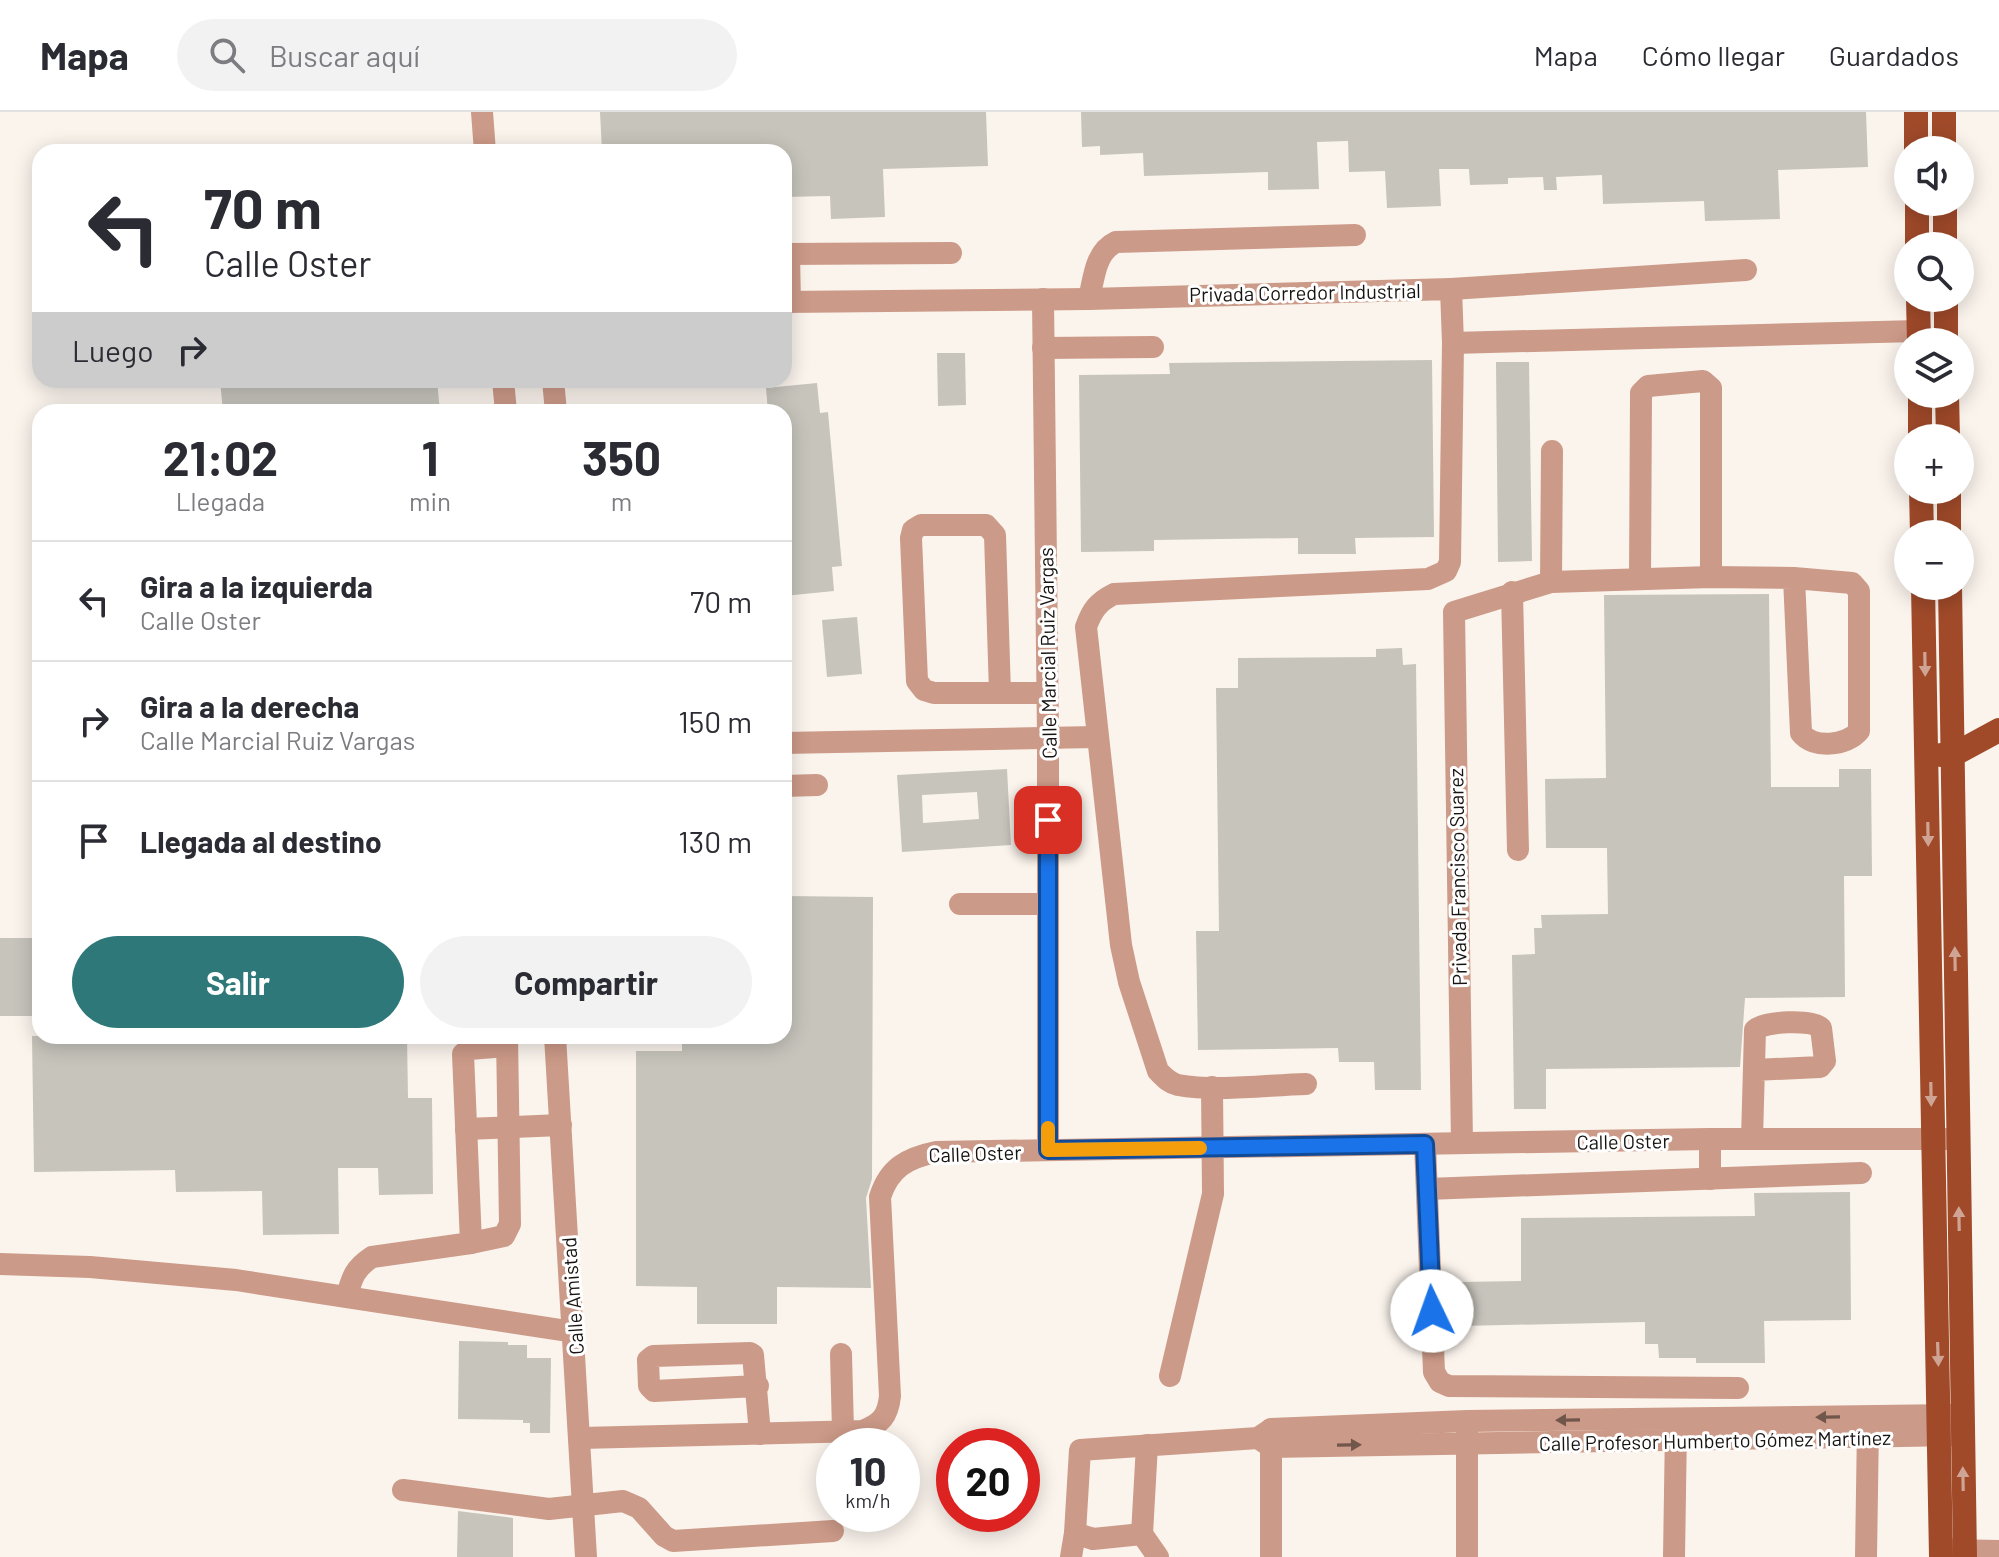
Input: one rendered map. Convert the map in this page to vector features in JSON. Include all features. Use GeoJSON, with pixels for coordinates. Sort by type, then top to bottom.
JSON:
{"type":"FeatureCollection","features":[{"type":"Feature","properties":{"kind":"main road"},"geometry":{"type":"LineString","coordinates":[[1916,112],[1916,136]]}},
{"type":"Feature","properties":{"kind":"main road"},"geometry":{"type":"LineString","coordinates":[[1944,112],[1944,136]]}},
{"type":"Feature","properties":{"kind":"main road"},"geometry":{"type":"LineString","coordinates":[[1923,600],[1932,1139],[1951,1425]]}},
{"type":"Feature","properties":{"kind":"main road"},"geometry":{"type":"LineString","coordinates":[[1950,600],[1958,1139],[1951,1425],[1953,1554]]}},
{"type":"Feature","properties":{"kind":"main road"},"geometry":{"type":"LineString","coordinates":[[1927,756],[1953,755],[1999,730]]}},
{"type":"Feature","properties":{"kind":"street"},"geometry":{"type":"LineString","coordinates":[[482,112],[484,144]]}},
{"type":"Feature","properties":{"kind":"street"},"geometry":{"type":"LineString","coordinates":[[1089,299],[1100,256],[1106,247],[1116,242],[1355,235]]}},
{"type":"Feature","properties":{"kind":"street"},"geometry":{"type":"LineString","coordinates":[[792,254],[951,253]]}},
{"type":"Feature","properties":{"kind":"street"},"geometry":{"type":"LineString","coordinates":[[1451,289],[1746,270]]}},
{"type":"Feature","properties":{"kind":"street","name":"Privada Corredor Industrial"},"geometry":{"type":"LineString","coordinates":[[792,302],[1089,299],[1451,289],[1450,562],[1446,571],[1428,579],[1114,594],[1101,600],[1092,611],[1086,627],[1096,737]]}},
{"type":"Feature","properties":{"kind":"street","name":"Calle Marcial Ruiz Vargas"},"geometry":{"type":"LineString","coordinates":[[1043,299],[1048,693],[1048,1150]]}},
{"type":"Feature","properties":{"kind":"street"},"geometry":{"type":"LineString","coordinates":[[1453,343],[1894,336]]}},
{"type":"Feature","properties":{"kind":"street"},"geometry":{"type":"LineString","coordinates":[[1043,348],[1153,347]]}},
{"type":"Feature","properties":{"kind":"street"},"geometry":{"type":"LineString","coordinates":[[1640,579],[1641,393],[1648,386],[1703,381],[1711,388],[1711,577]]}},
{"type":"Feature","properties":{"kind":"street"},"geometry":{"type":"LineString","coordinates":[[1551,582],[1552,451]]}},
{"type":"Feature","properties":{"kind":"street"},"geometry":{"type":"LineString","coordinates":[[1000,693],[995,535],[986,525],[921,525],[913,530],[911,538],[917,681],[924,690],[934,693],[1000,693],[1048,693]]}},
{"type":"Feature","properties":{"kind":"street"},"geometry":{"type":"LineString","coordinates":[[1518,850],[1512,592],[1551,582],[1711,577],[1794,578],[1852,583],[1859,591],[1859,731],[1849,740],[1835,743],[1809,741],[1801,733],[1794,578]]}},
{"type":"Feature","properties":{"kind":"street","name":"Privada Francisco Suarez"},"geometry":{"type":"LineString","coordinates":[[1462,1143],[1454,612],[1512,592]]}},
{"type":"Feature","properties":{"kind":"street"},"geometry":{"type":"LineString","coordinates":[[792,743],[1096,737],[1122,954],[1158,1071],[1177,1085],[1306,1084]]}},
{"type":"Feature","properties":{"kind":"street"},"geometry":{"type":"LineString","coordinates":[[792,786],[817,785]]}},
{"type":"Feature","properties":{"kind":"street"},"geometry":{"type":"LineString","coordinates":[[960,904],[1048,904]]}},
{"type":"Feature","properties":{"kind":"street"},"geometry":{"type":"LineString","coordinates":[[471,1243],[463,1054],[469,1049],[493,1044]]}},
{"type":"Feature","properties":{"kind":"street"},"geometry":{"type":"LineString","coordinates":[[347,1296],[353,1273],[372,1257],[497,1239],[509,1231],[507,1044]]}},
{"type":"Feature","properties":{"kind":"street","name":"Calle Amistad"},"geometry":{"type":"LineString","coordinates":[[556,1044],[586,1557]]}},
{"type":"Feature","properties":{"kind":"street"},"geometry":{"type":"LineString","coordinates":[[1752,1139],[1754,1070]]}},
{"type":"Feature","properties":{"kind":"street"},"geometry":{"type":"LineString","coordinates":[[1170,1376],[1213,1194],[1212,1087]]}},
{"type":"Feature","properties":{"kind":"street"},"geometry":{"type":"LineString","coordinates":[[466,1129],[561,1125]]}},
{"type":"Feature","properties":{"kind":"street"},"geometry":{"type":"LineString","coordinates":[[1710,1139],[1710,1179]]}},
{"type":"Feature","properties":{"kind":"street","name":"Calle Oster"},"geometry":{"type":"LineString","coordinates":[[870,1428],[883,1421],[889,1409],[880,1197],[892,1170],[905,1161],[936,1152],[1710,1139],[1958,1139]]}},
{"type":"Feature","properties":{"kind":"street"},"geometry":{"type":"LineString","coordinates":[[1425,1144],[1434,1372],[1440,1382],[1449,1386],[1738,1388]]}},
{"type":"Feature","properties":{"kind":"street"},"geometry":{"type":"LineString","coordinates":[[1427,1189],[1861,1173]]}},
{"type":"Feature","properties":{"kind":"street"},"geometry":{"type":"LineString","coordinates":[[0,1264],[173,1274],[347,1296],[574,1332]]}},
{"type":"Feature","properties":{"kind":"street"},"geometry":{"type":"LineString","coordinates":[[758,1386],[654,1391],[649,1386],[648,1360],[653,1356],[750,1353],[755,1359],[758,1386],[760,1434]]}},
{"type":"Feature","properties":{"kind":"street"},"geometry":{"type":"LineString","coordinates":[[841,1354],[843,1428]]}},
{"type":"Feature","properties":{"kind":"street","name":"Calle Profesor Humberto Gómez Martínez"},"geometry":{"type":"LineString","coordinates":[[1075,1533],[1078,1455],[1084,1449],[1267,1438],[1467,1432],[1951,1425]]}},
{"type":"Feature","properties":{"kind":"street"},"geometry":{"type":"LineString","coordinates":[[1866,1557],[1868,1427]]}},
{"type":"Feature","properties":{"kind":"street"},"geometry":{"type":"LineString","coordinates":[[1674,1557],[1676,1429]]}},
{"type":"Feature","properties":{"kind":"street","name":"Calle Oster"},"geometry":{"type":"LineString","coordinates":[[581,1438],[816,1432]]}},
{"type":"Feature","properties":{"kind":"street"},"geometry":{"type":"LineString","coordinates":[[1467,1432],[1467,1557]]}},
{"type":"Feature","properties":{"kind":"street"},"geometry":{"type":"LineString","coordinates":[[1267,1438],[1271,1557]]}},
{"type":"Feature","properties":{"kind":"street"},"geometry":{"type":"LineString","coordinates":[[1147,1445],[1142,1534],[1158,1557]]}},
{"type":"Feature","properties":{"kind":"street"},"geometry":{"type":"LineString","coordinates":[[403,1490],[549,1509],[623,1501],[633,1504],[664,1536],[673,1541],[817,1532]]}},
{"type":"Feature","properties":{"kind":"street"},"geometry":{"type":"LineString","coordinates":[[1071,1557],[1075,1533],[1093,1539],[1142,1534]]}},
{"type":"Feature","properties":{"kind":"street"},"geometry":{"type":"LineString","coordinates":[[1953,1554],[1999,1551]]}},
{"type":"Feature","properties":{"kind":"building"},"geometry":{"type":"Polygon","coordinates":[[[600,112],[986,112],[988,166],[883,169],[885,217],[831,219],[830,196],[792,197],[792,144],[602,144],[600,112]]]}},
{"type":"Feature","properties":{"kind":"building"},"geometry":{"type":"Polygon","coordinates":[[[1081,112],[1866,112],[1868,167],[1778,170],[1780,219],[1705,221],[1704,201],[1603,204],[1602,175],[1556,177],[1557,190],[1544,190],[1543,177],[1508,178],[1508,184],[1470,185],[1469,169],[1439,169],[1441,206],[1387,208],[1385,171],[1349,172],[1348,141],[1317,142],[1319,189],[1268,190],[1268,172],[1144,176],[1143,153],[1100,155],[1100,146],[1082,147],[1081,112]]]}},
{"type":"Feature","properties":{"kind":"building"},"geometry":{"type":"Polygon","coordinates":[[[937,353],[965,353],[966,405],[938,406],[937,353]]]}},
{"type":"Feature","properties":{"kind":"building"},"geometry":{"type":"Polygon","coordinates":[[[1432,360],[1434,537],[1355,538],[1356,554],[1298,554],[1298,538],[1154,540],[1154,551],[1081,552],[1079,375],[1170,374],[1169,363],[1432,360]]]}},
{"type":"Feature","properties":{"kind":"building"},"geometry":{"type":"Polygon","coordinates":[[[1496,362],[1529,362],[1532,561],[1498,562],[1496,362]]]}},
{"type":"Feature","properties":{"kind":"building"},"geometry":{"type":"Polygon","coordinates":[[[817,383],[820,413],[828,412],[842,566],[832,567],[834,591],[792,595],[792,404],[767,404],[766,388],[792,388],[792,385],[817,383]]]}},
{"type":"Feature","properties":{"kind":"building"},"geometry":{"type":"Polygon","coordinates":[[[221,388],[438,388],[439,404],[222,404],[221,388]]]}},
{"type":"Feature","properties":{"kind":"building"},"geometry":{"type":"Polygon","coordinates":[[[1769,594],[1771,787],[1839,787],[1839,769],[1871,769],[1872,876],[1844,876],[1845,997],[1745,998],[1740,1067],[1546,1069],[1546,1109],[1514,1109],[1512,955],[1535,954],[1534,928],[1542,928],[1541,915],[1608,914],[1607,848],[1546,848],[1545,779],[1606,778],[1604,595],[1769,594]]]}},
{"type":"Feature","properties":{"kind":"building"},"geometry":{"type":"Polygon","coordinates":[[[857,617],[862,674],[827,677],[822,620],[857,617]]]}},
{"type":"Feature","properties":{"kind":"building"},"geometry":{"type":"Polygon","coordinates":[[[1402,648],[1403,665],[1416,664],[1421,1090],[1375,1090],[1374,1062],[1339,1062],[1338,1048],[1198,1050],[1196,931],[1219,931],[1216,688],[1238,688],[1238,658],[1376,657],[1376,649],[1402,648]]]}},
{"type":"Feature","properties":{"kind":"building"},"geometry":{"type":"Polygon","coordinates":[[[1007,769],[1011,845],[902,852],[897,775],[1007,769]],[[977,792],[922,795],[923,823],[979,819],[977,792]]]}},
{"type":"Feature","properties":{"kind":"building"},"geometry":{"type":"Polygon","coordinates":[[[792,896],[873,897],[872,1179],[866,1198],[871,1288],[777,1287],[777,1324],[697,1324],[697,1287],[636,1286],[636,1051],[682,1051],[682,1044],[792,1044],[792,896]]]}},
{"type":"Feature","properties":{"kind":"building"},"geometry":{"type":"Polygon","coordinates":[[[0,938],[32,938],[32,1016],[0,1016],[0,938]]]}},
{"type":"Feature","properties":{"kind":"building"},"geometry":{"type":"Polygon","coordinates":[[[32,1044],[407,1044],[408,1098],[432,1098],[433,1194],[379,1195],[378,1168],[338,1168],[339,1234],[263,1235],[262,1191],[176,1192],[175,1170],[34,1172],[32,1044]]]}},
{"type":"Feature","properties":{"kind":"building"},"geometry":{"type":"Polygon","coordinates":[[[1850,1192],[1851,1320],[1764,1321],[1765,1363],[1696,1363],[1696,1358],[1659,1358],[1658,1344],[1645,1344],[1645,1322],[1461,1326],[1460,1282],[1521,1281],[1521,1218],[1755,1216],[1754,1193],[1850,1192]]]}},
{"type":"Feature","properties":{"kind":"building"},"geometry":{"type":"Polygon","coordinates":[[[459,1341],[527,1345],[527,1358],[551,1358],[550,1433],[530,1433],[530,1423],[523,1423],[523,1420],[458,1419],[459,1341]]]}},
{"type":"Feature","properties":{"kind":"building"},"geometry":{"type":"Polygon","coordinates":[[[458,1511],[513,1518],[513,1557],[457,1557],[458,1511]]]}},
{"type":"Feature","properties":{"kind":"slow traffic"},"geometry":{"type":"LineString","coordinates":[[1048,1128],[1048,1150],[1200,1148]]}},
{"type":"Feature","properties":{"kind":"route"},"geometry":{"type":"LineString","coordinates":[[1048,820],[1048,1150],[1425,1144],[1432,1311]]}}]}
